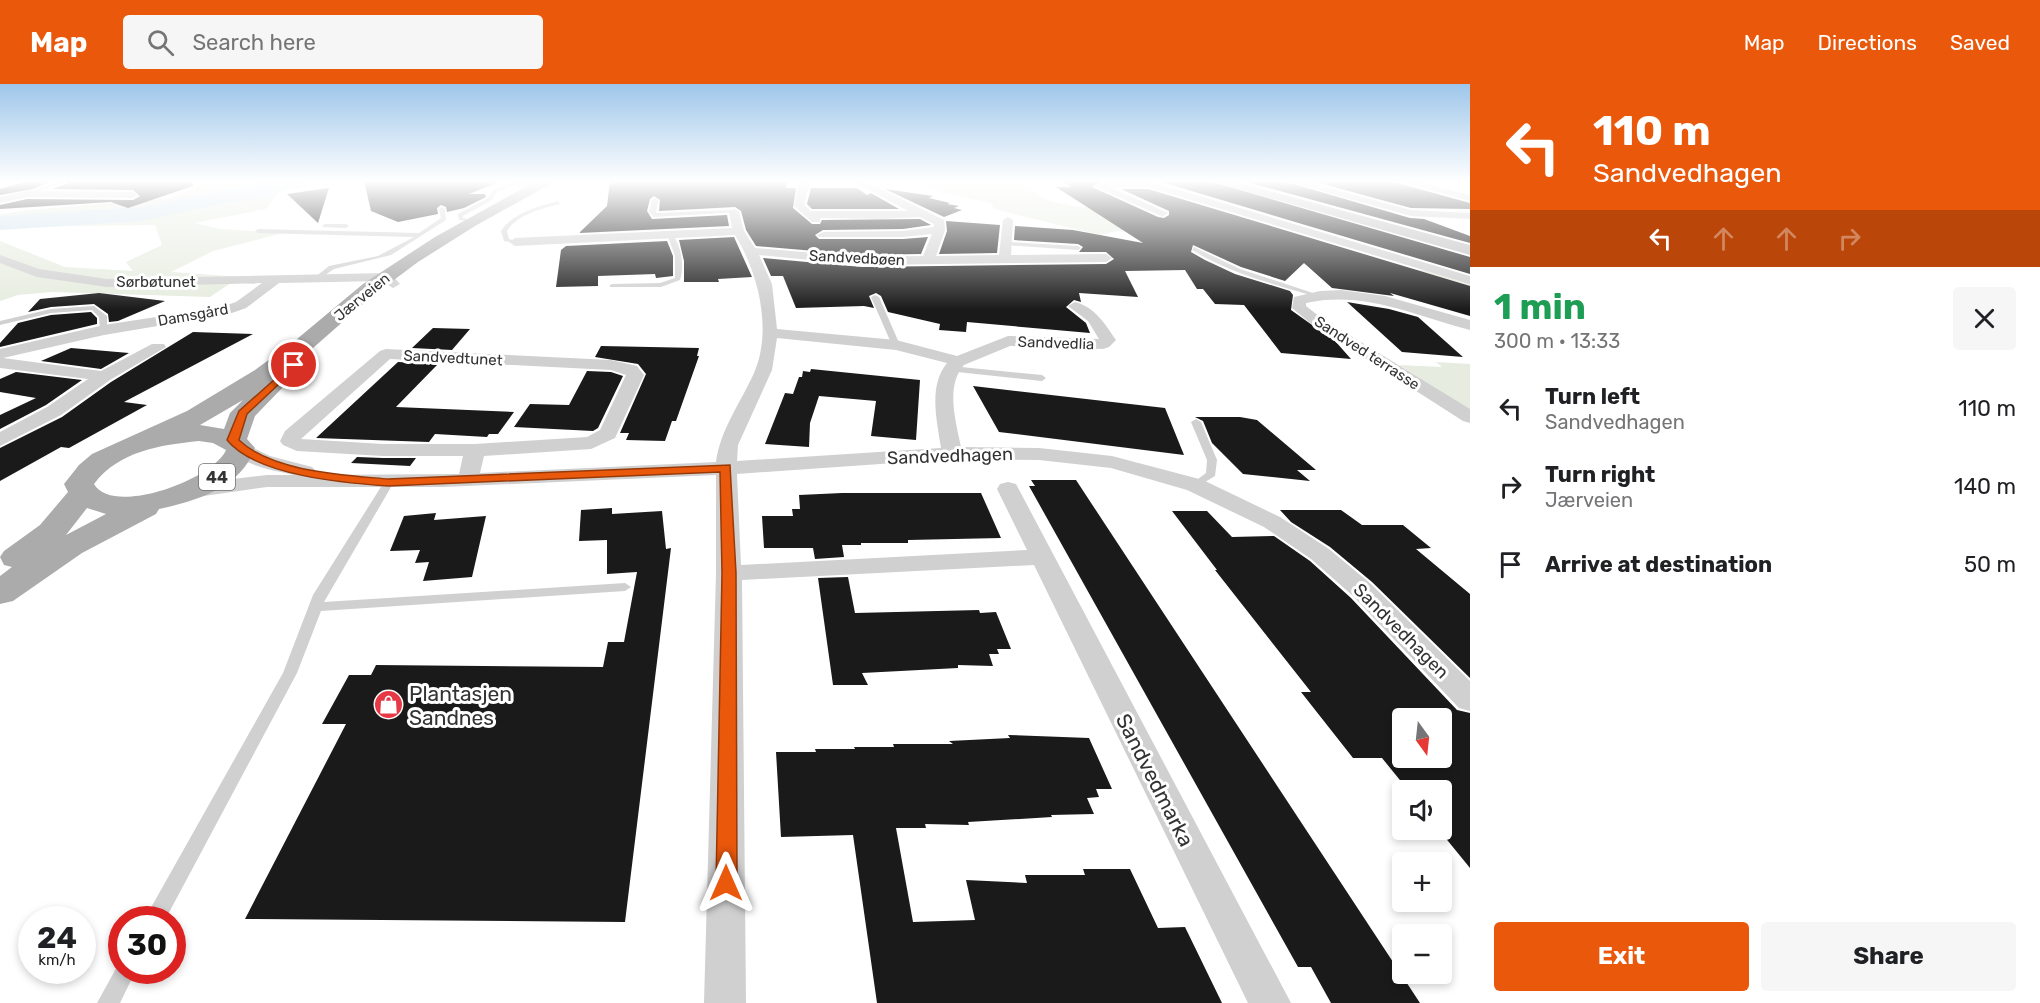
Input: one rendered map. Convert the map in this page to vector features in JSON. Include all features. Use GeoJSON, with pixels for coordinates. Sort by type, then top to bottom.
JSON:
{"type":"FeatureCollection","features":[{"type":"Feature","properties":{"kind":"main road","name":"Jærveien"},"geometry":{"type":"LineString","coordinates":[[237,444],[243,413],[384,282],[434,244],[467,224]]}},
{"type":"Feature","properties":{"kind":"main road","name":"Jærveien"},"geometry":{"type":"LineString","coordinates":[[149,440],[192,421],[271,368],[326,327],[346,307],[481,224]]}},
{"type":"Feature","properties":{"kind":"main road","name":"44"},"geometry":{"type":"LineString","coordinates":[[0,593],[18,579],[113,522],[176,495],[226,472],[237,460],[237,444],[219,435],[199,433],[149,440],[102,460],[87,472],[79,484],[83,493],[94,501],[115,505],[176,495]]}},
{"type":"Feature","properties":{"kind":"main road","name":"44"},"geometry":{"type":"LineString","coordinates":[[0,570],[51,532],[83,493]]}},
{"type":"Feature","properties":{"kind":"street"},"geometry":{"type":"LineString","coordinates":[[725,1003],[729,573],[726,468],[728,445],[764,370],[770,333],[765,284],[737,224]]}},
{"type":"Feature","properties":{"kind":"street"},"geometry":{"type":"LineString","coordinates":[[817,224],[825,232],[822,239],[831,251],[830,258]]}},
{"type":"Feature","properties":{"kind":"street"},"geometry":{"type":"LineString","coordinates":[[823,235],[903,234],[939,230],[940,224]]}},
{"type":"Feature","properties":{"kind":"street"},"geometry":{"type":"LineString","coordinates":[[1005,259],[1008,224]]}},
{"type":"Feature","properties":{"kind":"street"},"geometry":{"type":"LineString","coordinates":[[1282,224],[1470,280]]}},
{"type":"Feature","properties":{"kind":"street"},"geometry":{"type":"LineString","coordinates":[[1374,224],[1470,250]]}},
{"type":"Feature","properties":{"kind":"street","name":"Sandvedbøen"},"geometry":{"type":"LineString","coordinates":[[928,260],[939,230]]}},
{"type":"Feature","properties":{"kind":"street"},"geometry":{"type":"LineString","coordinates":[[515,242],[738,231]]}},
{"type":"Feature","properties":{"kind":"street","name":"Sandvedbøen"},"geometry":{"type":"LineString","coordinates":[[751,251],[862,261],[1106,258]]}},
{"type":"Feature","properties":{"kind":"street","name":"Sørbøtunet"},"geometry":{"type":"LineString","coordinates":[[0,259],[37,273],[107,283],[316,279],[384,282]]}},
{"type":"Feature","properties":{"kind":"street","name":"Damsgård"},"geometry":{"type":"LineString","coordinates":[[0,354],[104,330],[224,311],[247,301],[274,281]]}},
{"type":"Feature","properties":{"kind":"street","name":"Sandved terrasse"},"geometry":{"type":"LineString","coordinates":[[1470,326],[1385,302],[1330,294],[1299,300],[1299,309],[1400,375],[1470,417]]}},
{"type":"Feature","properties":{"kind":"street","name":"Sandvedlia"},"geometry":{"type":"LineString","coordinates":[[770,333],[896,345],[955,365],[1008,341],[1103,344],[1108,340],[1094,318],[1075,306]]}},
{"type":"Feature","properties":{"kind":"street"},"geometry":{"type":"LineString","coordinates":[[0,440],[54,411],[104,376],[158,347]]}},
{"type":"Feature","properties":{"kind":"street","name":"Sandvedtunet"},"geometry":{"type":"LineString","coordinates":[[386,354],[611,365],[624,367],[635,375],[608,434],[591,442],[475,450],[383,450],[297,445],[290,441],[292,435],[386,354]]}},
{"type":"Feature","properties":{"kind":"street"},"geometry":{"type":"LineString","coordinates":[[0,363],[104,376]]}},
{"type":"Feature","properties":{"kind":"street"},"geometry":{"type":"LineString","coordinates":[[952,453],[944,410],[946,387],[955,365]]}},
{"type":"Feature","properties":{"kind":"street","name":"Sandvedhagen"},"geometry":{"type":"LineString","coordinates":[[237,444],[273,464],[349,479]]}},
{"type":"Feature","properties":{"kind":"street"},"geometry":{"type":"LineString","coordinates":[[468,480],[475,450]]}},
{"type":"Feature","properties":{"kind":"street","name":"Sandvedhagen"},"geometry":{"type":"LineString","coordinates":[[176,495],[267,481],[468,480],[726,468],[952,453],[1038,454],[1112,462],[1195,485],[1272,522],[1320,554],[1362,590],[1470,700]]}},
{"type":"Feature","properties":{"kind":"street","name":"Sandvedmarka"},"geometry":{"type":"LineString","coordinates":[[1008,489],[1270,1003]]}},
{"type":"Feature","properties":{"kind":"street"},"geometry":{"type":"LineString","coordinates":[[729,573],[1041,557]]}},
{"type":"Feature","properties":{"kind":"lane"},"geometry":{"type":"LineString","coordinates":[[316,279],[321,272],[333,266],[387,255],[437,224]]}},
{"type":"Feature","properties":{"kind":"lane"},"geometry":{"type":"LineString","coordinates":[[510,224],[504,231],[507,240],[515,242]]}},
{"type":"Feature","properties":{"kind":"lane"},"geometry":{"type":"LineString","coordinates":[[324,226],[428,230]]}},
{"type":"Feature","properties":{"kind":"lane"},"geometry":{"type":"LineString","coordinates":[[258,231],[419,235]]}},
{"type":"Feature","properties":{"kind":"lane"},"geometry":{"type":"LineString","coordinates":[[612,286],[661,285],[678,279],[680,273],[677,252],[670,234]]}},
{"type":"Feature","properties":{"kind":"lane"},"geometry":{"type":"LineString","coordinates":[[1006,244],[1078,248]]}},
{"type":"Feature","properties":{"kind":"lane"},"geometry":{"type":"LineString","coordinates":[[1194,249],[1213,262],[1316,295]]}},
{"type":"Feature","properties":{"kind":"lane"},"geometry":{"type":"LineString","coordinates":[[875,297],[896,345]]}},
{"type":"Feature","properties":{"kind":"lane"},"geometry":{"type":"LineString","coordinates":[[0,323],[51,311],[94,308],[103,316],[104,330]]}},
{"type":"Feature","properties":{"kind":"lane","name":"Sandvedlia"},"geometry":{"type":"LineString","coordinates":[[955,365],[1041,378]]}},
{"type":"Feature","properties":{"kind":"lane"},"geometry":{"type":"LineString","coordinates":[[1195,485],[1211,474],[1212,460],[1196,422]]}},
{"type":"Feature","properties":{"kind":"lane"},"geometry":{"type":"LineString","coordinates":[[162,906],[290,672],[315,607],[388,482]]}},
{"type":"Feature","properties":{"kind":"lane"},"geometry":{"type":"LineString","coordinates":[[315,607],[625,587]]}},
{"type":"Feature","properties":{"kind":"lane"},"geometry":{"type":"LineString","coordinates":[[108,1003],[118,984]]}},
{"type":"Feature","properties":{"kind":"shaded area"},"geometry":{"type":"Polygon","coordinates":[[[0,224],[198,224],[220,229],[283,233],[213,251],[171,272],[240,277],[210,297],[52,292],[18,295],[0,301],[0,241],[65,267],[133,271],[126,262],[162,245],[155,225],[0,227],[0,224]]]}},
{"type":"Feature","properties":{"kind":"shaded area"},"geometry":{"type":"Polygon","coordinates":[[[1055,224],[1183,224],[1386,268],[1438,271],[1470,281],[1470,299],[1165,234],[1117,231],[1100,235],[1055,224]]]}},
{"type":"Feature","properties":{"kind":"shaded area"},"geometry":{"type":"Polygon","coordinates":[[[1436,362],[1470,364],[1470,410],[1399,365],[1442,367],[1436,362]]]}},
{"type":"Feature","properties":{"kind":"building"},"geometry":{"type":"Polygon","coordinates":[[[588,224],[729,224],[729,226],[579,233],[588,224]]]}},
{"type":"Feature","properties":{"kind":"building"},"geometry":{"type":"Polygon","coordinates":[[[744,224],[931,225],[903,229],[823,230],[815,235],[819,239],[928,237],[921,254],[862,255],[756,246],[744,224]]]}},
{"type":"Feature","properties":{"kind":"building"},"geometry":{"type":"Polygon","coordinates":[[[946,224],[1000,225],[997,253],[939,254],[947,231],[946,224]]]}},
{"type":"Feature","properties":{"kind":"building"},"geometry":{"type":"Polygon","coordinates":[[[1113,224],[1264,224],[1470,286],[1470,316],[1390,293],[1394,296],[1332,288],[1304,263],[1285,281],[1241,267],[1193,245],[1191,252],[1205,260],[1235,274],[1290,291],[1293,295],[1291,310],[1336,342],[1351,359],[1281,353],[1244,305],[1215,304],[1203,289],[1197,289],[1185,270],[1125,271],[1138,297],[1079,293],[1081,302],[1074,300],[1066,307],[1086,323],[1090,333],[967,322],[966,332],[939,330],[940,324],[888,312],[881,296],[876,293],[869,296],[874,308],[864,306],[796,308],[783,276],[771,276],[763,258],[862,267],[1106,264],[1114,259],[1106,252],[1079,252],[1083,247],[1078,244],[1014,240],[1015,226],[1073,230],[1143,243],[1113,224]]]}},
{"type":"Feature","properties":{"kind":"building"},"geometry":{"type":"Polygon","coordinates":[[[1302,224],[1356,224],[1470,257],[1470,274],[1302,224]]]}},
{"type":"Feature","properties":{"kind":"building"},"geometry":{"type":"Polygon","coordinates":[[[1400,224],[1437,224],[1470,236],[1470,243],[1400,224]]]}},
{"type":"Feature","properties":{"kind":"building"},"geometry":{"type":"Polygon","coordinates":[[[734,237],[752,277],[718,279],[719,282],[684,282],[684,261],[679,240],[734,237]]]}},
{"type":"Feature","properties":{"kind":"building"},"geometry":{"type":"Polygon","coordinates":[[[667,241],[673,256],[673,276],[656,278],[655,274],[598,276],[598,286],[556,287],[561,250],[566,246],[667,241]]]}},
{"type":"Feature","properties":{"kind":"building"},"geometry":{"type":"Polygon","coordinates":[[[99,293],[165,301],[118,321],[109,322],[108,314],[94,304],[51,307],[28,312],[40,299],[99,293]]]}},
{"type":"Feature","properties":{"kind":"building"},"geometry":{"type":"Polygon","coordinates":[[[1347,302],[1389,309],[1418,317],[1463,357],[1402,352],[1347,302]]]}},
{"type":"Feature","properties":{"kind":"building"},"geometry":{"type":"Polygon","coordinates":[[[91,312],[97,318],[97,324],[0,347],[0,343],[18,323],[51,315],[91,312]]]}},
{"type":"Feature","properties":{"kind":"building"},"geometry":{"type":"Polygon","coordinates":[[[433,328],[470,329],[452,350],[412,348],[433,328]]]}},
{"type":"Feature","properties":{"kind":"building"},"geometry":{"type":"Polygon","coordinates":[[[193,332],[253,334],[124,402],[147,405],[69,448],[61,447],[0,481],[0,448],[62,417],[111,382],[193,332]]]}},
{"type":"Feature","properties":{"kind":"building"},"geometry":{"type":"Polygon","coordinates":[[[601,346],[699,348],[697,356],[699,356],[676,421],[672,421],[665,441],[626,440],[629,433],[620,433],[646,374],[638,364],[595,357],[601,346]]]}},
{"type":"Feature","properties":{"kind":"building"},"geometry":{"type":"Polygon","coordinates":[[[71,348],[129,353],[101,369],[41,361],[71,348]]]}},
{"type":"Feature","properties":{"kind":"building"},"geometry":{"type":"Polygon","coordinates":[[[398,362],[438,364],[396,407],[514,412],[498,434],[489,434],[487,437],[435,434],[429,442],[316,438],[398,362]]]}},
{"type":"Feature","properties":{"kind":"building"},"geometry":{"type":"Polygon","coordinates":[[[811,369],[920,380],[916,440],[871,436],[876,401],[819,396],[810,423],[809,447],[765,444],[785,393],[793,394],[803,371],[810,372],[811,369]]]}},
{"type":"Feature","properties":{"kind":"building"},"geometry":{"type":"Polygon","coordinates":[[[587,371],[611,372],[623,376],[598,428],[593,431],[514,427],[530,404],[569,405],[587,371]]]}},
{"type":"Feature","properties":{"kind":"building"},"geometry":{"type":"Polygon","coordinates":[[[16,372],[82,380],[46,405],[0,429],[0,415],[36,398],[0,392],[0,379],[16,372]]]}},
{"type":"Feature","properties":{"kind":"building"},"geometry":{"type":"Polygon","coordinates":[[[973,386],[1165,408],[1184,455],[999,432],[973,386]]]}},
{"type":"Feature","properties":{"kind":"building"},"geometry":{"type":"Polygon","coordinates":[[[1195,417],[1240,417],[1257,420],[1316,470],[1297,470],[1310,481],[1243,474],[1212,443],[1203,421],[1195,417]]]}},
{"type":"Feature","properties":{"kind":"building"},"geometry":{"type":"Polygon","coordinates":[[[357,457],[416,458],[410,466],[351,463],[357,457]]]}},
{"type":"Feature","properties":{"kind":"building"},"geometry":{"type":"Polygon","coordinates":[[[1031,480],[1076,480],[1392,960],[1392,984],[1408,984],[1420,1003],[1331,1003],[1311,967],[1298,967],[1029,486],[1035,486],[1031,480]]]}},
{"type":"Feature","properties":{"kind":"building"},"geometry":{"type":"Polygon","coordinates":[[[981,493],[1001,538],[908,540],[908,543],[842,545],[844,557],[815,559],[813,548],[764,548],[762,516],[793,516],[792,509],[800,509],[799,495],[981,493]]]}},
{"type":"Feature","properties":{"kind":"building"},"geometry":{"type":"Polygon","coordinates":[[[612,508],[612,514],[662,511],[666,549],[671,548],[625,922],[245,919],[346,724],[322,724],[349,675],[371,675],[376,665],[603,667],[608,642],[624,642],[637,572],[607,574],[607,540],[579,541],[581,510],[612,508]]]}},
{"type":"Feature","properties":{"kind":"building"},"geometry":{"type":"Polygon","coordinates":[[[1280,510],[1341,510],[1362,525],[1403,525],[1431,548],[1416,549],[1470,594],[1470,678],[1372,582],[1330,547],[1291,522],[1280,510]]]}},
{"type":"Feature","properties":{"kind":"building"},"geometry":{"type":"Polygon","coordinates":[[[1172,511],[1207,511],[1232,537],[1274,536],[1310,561],[1351,598],[1457,710],[1470,713],[1470,868],[1447,840],[1452,840],[1452,780],[1400,780],[1382,758],[1353,758],[1301,692],[1311,692],[1215,570],[1217,570],[1172,511]]]}},
{"type":"Feature","properties":{"kind":"building"},"geometry":{"type":"Polygon","coordinates":[[[436,513],[434,520],[486,516],[472,577],[423,581],[429,562],[415,563],[420,550],[390,551],[404,516],[436,513]]]}},
{"type":"Feature","properties":{"kind":"building"},"geometry":{"type":"Polygon","coordinates":[[[848,577],[855,613],[979,610],[980,613],[996,612],[1011,649],[997,649],[999,654],[989,654],[993,666],[958,665],[958,668],[862,673],[868,685],[833,685],[818,578],[848,577]]]}},
{"type":"Feature","properties":{"kind":"building"},"geometry":{"type":"Polygon","coordinates":[[[1008,735],[1089,738],[1112,789],[1096,789],[1099,797],[1087,798],[1094,814],[968,822],[969,825],[925,824],[926,828],[896,828],[913,922],[975,920],[966,880],[1027,883],[1025,875],[1085,875],[1083,869],[1130,869],[1158,928],[1185,927],[1222,1003],[877,1003],[853,835],[781,837],[776,752],[894,747],[893,744],[953,744],[949,741],[1010,738],[1008,735]]]}},
{"type":"Feature","properties":{"kind":"place","name":"Plantasjen Sandnes"},"geometry":{"type":"Point","coordinates":[388,705]}},
{"type":"Feature","properties":{"kind":"route"},"geometry":{"type":"LineString","coordinates":[[294,365],[243,413],[233,440],[241,448],[263,461],[284,467],[349,479],[388,482],[726,468],[729,573],[726,883]]}}]}
